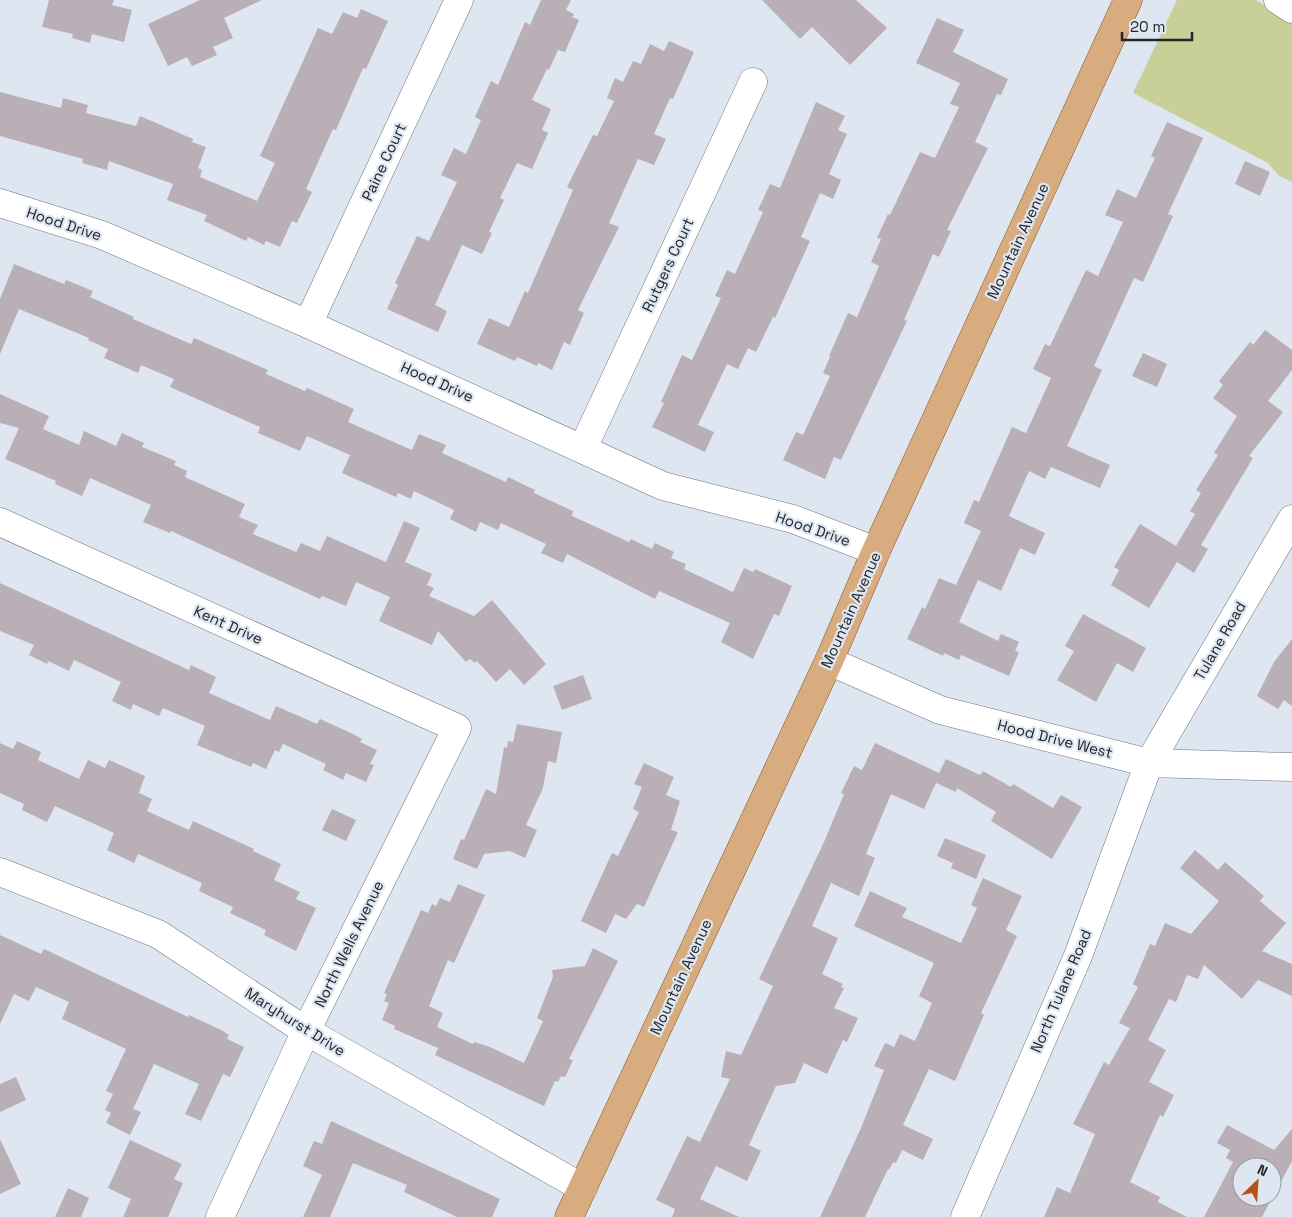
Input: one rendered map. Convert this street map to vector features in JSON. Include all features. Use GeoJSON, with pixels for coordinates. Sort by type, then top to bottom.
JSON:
{"type":"FeatureCollection","features":[{"type":"Feature","properties":{"kind":"main road","name":"Mountain Avenue"},"geometry":{"type":"LineString","coordinates":[[569,1217],[828,662],[876,551],[1128,0]]}},
{"type":"Feature","properties":{"kind":"street","name":"Paine Court"},"geometry":{"type":"LineString","coordinates":[[308,324],[459,0]]}},
{"type":"Feature","properties":{"kind":"street"},"geometry":{"type":"LineString","coordinates":[[1278,0],[1292,9]]}},
{"type":"Feature","properties":{"kind":"street","name":"Rutgers Court"},"geometry":{"type":"LineString","coordinates":[[584,448],[754,82]]}},
{"type":"Feature","properties":{"kind":"street","name":"Hood Drive"},"geometry":{"type":"LineString","coordinates":[[0,203],[102,235],[308,324],[584,448],[663,486],[793,519],[876,551]]}},
{"type":"Feature","properties":{"kind":"street","name":"Tulane Road"},"geometry":{"type":"LineString","coordinates":[[1149,762],[1292,519]]}},
{"type":"Feature","properties":{"kind":"street","name":"Kent Drive"},"geometry":{"type":"LineString","coordinates":[[0,522],[457,728]]}},
{"type":"Feature","properties":{"kind":"street","name":"Hood Drive West"},"geometry":{"type":"LineString","coordinates":[[828,662],[940,710],[1149,762],[1292,767]]}},
{"type":"Feature","properties":{"kind":"street","name":"North Wells Avenue"},"geometry":{"type":"LineString","coordinates":[[220,1217],[306,1031],[457,728]]}},
{"type":"Feature","properties":{"kind":"street","name":"North Tulane Road"},"geometry":{"type":"LineString","coordinates":[[965,1217],[1078,956],[1149,762]]}},
{"type":"Feature","properties":{"kind":"street","name":"Maryhurst Drive"},"geometry":{"type":"LineString","coordinates":[[0,872],[158,934],[306,1031],[582,1188]]}},
{"type":"Feature","properties":{"kind":"green space"},"geometry":{"type":"Polygon","coordinates":[[[1177,0],[1256,0],[1292,23],[1292,182],[1278,175],[1268,163],[1133,93],[1177,0]]]}},
{"type":"Feature","properties":{"kind":"building"},"geometry":{"type":"Polygon","coordinates":[[[49,0],[114,0],[112,5],[132,10],[124,42],[92,34],[90,43],[72,38],[73,34],[42,27],[49,0]]]}},
{"type":"Feature","properties":{"kind":"building"},"geometry":{"type":"Polygon","coordinates":[[[200,0],[262,0],[224,18],[233,38],[213,47],[217,55],[192,66],[187,57],[168,66],[148,24],[200,0]]]}},
{"type":"Feature","properties":{"kind":"building"},"geometry":{"type":"Polygon","coordinates":[[[541,0],[571,0],[566,10],[574,14],[572,17],[579,20],[565,52],[558,50],[532,100],[551,109],[542,130],[548,133],[532,169],[517,163],[500,198],[504,200],[489,232],[492,233],[482,254],[462,245],[435,305],[447,311],[438,332],[387,309],[398,285],[395,283],[417,236],[429,241],[457,182],[441,175],[454,148],[466,154],[481,120],[475,117],[491,81],[498,85],[525,22],[530,25],[541,0]]]}},
{"type":"Feature","properties":{"kind":"building"},"geometry":{"type":"Polygon","coordinates":[[[762,0],[856,0],[887,28],[850,65],[812,27],[800,39],[762,0]]]}},
{"type":"Feature","properties":{"kind":"building"},"geometry":{"type":"Polygon","coordinates":[[[361,9],[388,21],[366,69],[363,68],[336,130],[333,129],[306,189],[312,192],[297,223],[292,221],[280,247],[266,241],[264,245],[248,237],[246,241],[204,221],[207,215],[167,200],[173,184],[109,161],[107,170],[82,163],[83,159],[0,136],[0,92],[61,108],[63,98],[88,105],[86,113],[136,126],[140,116],[193,139],[192,142],[206,147],[198,168],[202,170],[200,177],[257,201],[275,163],[260,156],[318,28],[332,34],[343,12],[357,18],[361,9]]]}},
{"type":"Feature","properties":{"kind":"building"},"geometry":{"type":"Polygon","coordinates":[[[937,18],[964,30],[953,52],[1008,79],[1001,95],[997,94],[975,142],[988,148],[947,230],[951,231],[939,257],[933,254],[904,320],[907,321],[841,460],[834,457],[825,479],[783,460],[796,432],[803,435],[830,376],[823,373],[848,313],[857,317],[879,266],[871,262],[881,239],[877,238],[888,214],[890,215],[920,152],[935,158],[959,107],[950,104],[960,83],[916,63],[937,18]]]}},
{"type":"Feature","properties":{"kind":"building"},"geometry":{"type":"Polygon","coordinates":[[[669,41],[694,52],[673,99],[670,98],[654,134],[666,139],[654,165],[638,159],[609,223],[619,227],[578,310],[584,313],[570,345],[564,342],[552,370],[538,363],[537,366],[517,357],[515,361],[477,344],[489,318],[509,327],[525,291],[528,293],[573,190],[567,187],[593,135],[597,136],[614,101],[607,98],[615,78],[623,82],[633,61],[641,64],[650,44],[664,51],[669,41]]]}},
{"type":"Feature","properties":{"kind":"building"},"geometry":{"type":"Polygon","coordinates":[[[816,102],[845,116],[838,130],[847,134],[829,174],[841,180],[833,199],[820,193],[801,237],[810,241],[775,318],[773,317],[756,352],[748,348],[738,369],[727,364],[698,425],[714,432],[705,452],[652,427],[664,403],[661,402],[682,355],[692,360],[721,298],[715,296],[727,270],[735,274],[763,212],[758,210],[770,184],[780,188],[816,102]]]}},
{"type":"Feature","properties":{"kind":"building"},"geometry":{"type":"Polygon","coordinates":[[[1167,122],[1203,138],[1168,214],[1173,216],[1143,282],[1134,278],[1094,366],[1102,370],[1067,446],[1110,465],[1100,488],[1051,467],[1045,479],[1029,471],[1009,516],[1045,533],[1035,555],[1020,548],[1001,591],[978,580],[959,622],[998,641],[1001,634],[1019,642],[1015,651],[1019,652],[1009,676],[961,655],[959,660],[944,653],[943,656],[907,639],[922,607],[925,609],[939,578],[956,585],[981,531],[964,523],[974,500],[979,502],[1012,427],[1026,433],[1051,378],[1033,369],[1045,344],[1050,346],[1086,270],[1098,276],[1123,222],[1105,215],[1117,189],[1136,198],[1155,158],[1151,156],[1167,122]]]}},
{"type":"Feature","properties":{"kind":"building"},"geometry":{"type":"Polygon","coordinates":[[[1245,161],[1270,172],[1260,196],[1235,184],[1245,161]]]}},
{"type":"Feature","properties":{"kind":"building"},"geometry":{"type":"Polygon","coordinates":[[[14,264],[64,284],[66,280],[93,291],[90,297],[134,317],[133,319],[191,344],[194,338],[268,370],[266,374],[305,391],[307,388],[354,409],[348,422],[412,450],[419,434],[446,445],[442,453],[506,482],[508,477],[535,490],[534,493],[573,511],[572,516],[629,542],[631,539],[652,549],[655,543],[674,552],[671,558],[686,564],[684,569],[733,592],[744,568],[753,572],[755,569],[792,586],[779,616],[774,614],[753,659],[721,642],[730,623],[659,591],[655,599],[567,554],[563,563],[541,553],[546,544],[501,523],[498,530],[480,522],[476,532],[450,519],[454,510],[414,491],[411,499],[398,493],[396,497],[342,473],[350,455],[307,436],[300,451],[258,433],[260,427],[170,387],[174,379],[141,365],[138,373],[104,358],[108,349],[88,340],[89,338],[19,309],[0,354],[0,299],[14,264]]]}},
{"type":"Feature","properties":{"kind":"building"},"geometry":{"type":"Polygon","coordinates":[[[1265,330],[1292,350],[1292,370],[1268,401],[1283,412],[1249,456],[1253,458],[1201,545],[1208,549],[1194,573],[1177,562],[1149,608],[1111,585],[1119,570],[1114,567],[1140,524],[1176,546],[1195,514],[1190,511],[1201,493],[1196,490],[1218,455],[1214,453],[1237,416],[1213,398],[1223,385],[1219,381],[1250,342],[1253,345],[1265,330]]]}},
{"type":"Feature","properties":{"kind":"building"},"geometry":{"type":"Polygon","coordinates":[[[1143,353],[1167,364],[1157,387],[1132,376],[1143,353]]]}},
{"type":"Feature","properties":{"kind":"building"},"geometry":{"type":"Polygon","coordinates":[[[0,394],[49,416],[43,429],[79,445],[84,431],[116,446],[122,433],[144,443],[142,447],[176,461],[174,465],[187,471],[185,477],[245,504],[239,517],[258,525],[253,534],[296,552],[301,543],[320,551],[327,536],[386,562],[404,521],[420,528],[405,562],[432,574],[427,585],[434,588],[429,596],[474,616],[492,600],[546,664],[524,685],[510,669],[496,682],[477,661],[475,663],[470,659],[466,662],[438,631],[432,645],[379,621],[390,597],[356,582],[346,606],[322,596],[320,599],[171,531],[170,533],[143,522],[151,505],[90,478],[82,496],[55,484],[56,481],[5,459],[19,428],[0,423],[0,394]]]}},
{"type":"Feature","properties":{"kind":"building"},"geometry":{"type":"Polygon","coordinates":[[[0,583],[189,670],[191,665],[216,677],[209,693],[270,720],[276,706],[317,724],[320,719],[351,733],[362,739],[360,742],[377,750],[370,764],[374,765],[366,782],[346,773],[343,780],[323,770],[326,764],[283,744],[279,752],[275,750],[266,769],[253,763],[251,767],[197,745],[205,726],[163,708],[159,716],[133,704],[131,710],[112,701],[121,682],[74,660],[69,671],[48,661],[47,664],[29,655],[34,645],[0,631],[0,583]]]}},
{"type":"Feature","properties":{"kind":"building"},"geometry":{"type":"Polygon","coordinates":[[[1083,614],[1146,648],[1133,672],[1117,663],[1096,702],[1057,680],[1074,651],[1065,646],[1083,614]]]}},
{"type":"Feature","properties":{"kind":"building"},"geometry":{"type":"Polygon","coordinates":[[[1292,639],[1292,706],[1284,700],[1278,709],[1257,696],[1274,662],[1292,639]]]}},
{"type":"Feature","properties":{"kind":"building"},"geometry":{"type":"Polygon","coordinates":[[[583,675],[592,699],[562,710],[553,686],[583,675]]]}},
{"type":"Feature","properties":{"kind":"building"},"geometry":{"type":"Polygon","coordinates":[[[517,724],[562,732],[556,763],[548,761],[543,788],[526,825],[537,830],[525,858],[510,851],[484,854],[477,869],[453,859],[461,839],[464,840],[486,789],[496,794],[504,747],[507,748],[508,741],[513,742],[517,724]]]}},
{"type":"Feature","properties":{"kind":"building"},"geometry":{"type":"Polygon","coordinates":[[[17,741],[41,752],[38,760],[79,779],[88,760],[105,768],[109,760],[145,776],[139,793],[152,799],[147,811],[189,830],[193,821],[254,849],[253,851],[281,864],[274,880],[300,892],[296,899],[316,908],[296,951],[264,935],[266,930],[230,913],[233,907],[199,891],[202,883],[138,854],[134,863],[107,850],[114,833],[55,806],[47,822],[22,810],[24,804],[0,793],[0,743],[13,749],[17,741]]]}},
{"type":"Feature","properties":{"kind":"building"},"geometry":{"type":"Polygon","coordinates":[[[875,743],[939,773],[946,759],[980,775],[983,771],[1011,787],[1013,784],[1053,808],[1061,795],[1082,807],[1052,859],[991,821],[996,812],[957,788],[956,792],[936,783],[924,809],[891,794],[866,854],[875,858],[859,896],[831,883],[812,926],[838,938],[822,974],[843,984],[841,987],[844,988],[834,1008],[858,1018],[847,1042],[843,1040],[827,1074],[804,1063],[795,1083],[776,1086],[749,1145],[761,1151],[747,1181],[716,1166],[700,1199],[739,1217],[672,1217],[675,1209],[656,1200],[687,1136],[700,1142],[730,1079],[721,1077],[726,1051],[741,1055],[773,986],[759,979],[824,842],[844,794],[841,793],[854,766],[862,770],[875,743]]]}},
{"type":"Feature","properties":{"kind":"building"},"geometry":{"type":"Polygon","coordinates":[[[644,763],[674,777],[666,795],[680,801],[671,830],[678,832],[644,907],[637,904],[626,919],[615,914],[606,933],[581,921],[612,853],[618,856],[639,812],[633,809],[642,787],[634,784],[644,763]]]}},
{"type":"Feature","properties":{"kind":"building"},"geometry":{"type":"Polygon","coordinates":[[[332,809],[356,820],[346,841],[322,830],[332,809]]]}},
{"type":"Feature","properties":{"kind":"building"},"geometry":{"type":"Polygon","coordinates":[[[945,838],[986,855],[976,879],[951,868],[953,863],[937,856],[945,838]]]}},
{"type":"Feature","properties":{"kind":"building"},"geometry":{"type":"Polygon","coordinates":[[[1195,850],[1218,870],[1225,862],[1264,896],[1260,901],[1286,923],[1262,951],[1292,964],[1292,996],[1258,980],[1242,999],[1204,965],[1198,979],[1187,975],[1176,1002],[1169,999],[1148,1040],[1166,1050],[1149,1082],[1174,1095],[1163,1117],[1160,1115],[1130,1182],[1160,1197],[1158,1202],[1187,1217],[1044,1217],[1057,1187],[1070,1193],[1095,1134],[1073,1124],[1104,1062],[1109,1065],[1130,1028],[1119,1023],[1138,987],[1133,984],[1150,944],[1155,946],[1165,923],[1191,934],[1219,901],[1180,868],[1195,850]]]}},
{"type":"Feature","properties":{"kind":"building"},"geometry":{"type":"Polygon","coordinates":[[[983,878],[1022,896],[1006,930],[1017,936],[981,1013],[984,1015],[955,1081],[929,1069],[903,1125],[933,1139],[923,1160],[902,1150],[896,1163],[893,1162],[888,1169],[865,1217],[820,1217],[861,1128],[884,1070],[874,1066],[885,1043],[894,1047],[900,1034],[915,1041],[932,1003],[919,996],[934,963],[854,926],[870,891],[907,908],[902,917],[961,943],[977,908],[971,905],[983,878]]]}},
{"type":"Feature","properties":{"kind":"building"},"geometry":{"type":"Polygon","coordinates":[[[458,884],[485,895],[454,963],[448,960],[429,1006],[443,1013],[437,1027],[473,1044],[474,1042],[490,1047],[524,1063],[543,1021],[537,1018],[553,977],[552,970],[585,966],[593,948],[618,961],[569,1059],[573,1060],[565,1077],[561,1076],[558,1082],[555,1081],[544,1106],[435,1055],[438,1048],[394,1029],[395,1026],[382,1020],[389,1003],[384,1001],[387,994],[384,993],[421,910],[428,913],[432,904],[436,906],[440,898],[450,902],[458,884]]]}},
{"type":"Feature","properties":{"kind":"building"},"geometry":{"type":"Polygon","coordinates":[[[0,935],[41,954],[44,949],[188,1017],[189,1015],[221,1030],[229,1035],[227,1039],[244,1047],[230,1077],[223,1074],[201,1121],[185,1114],[199,1084],[154,1064],[133,1109],[141,1112],[130,1135],[106,1123],[111,1113],[105,1110],[113,1094],[106,1091],[126,1049],[62,1019],[69,1002],[36,987],[29,1001],[14,994],[0,1024],[0,935]]]}},
{"type":"Feature","properties":{"kind":"building"},"geometry":{"type":"Polygon","coordinates":[[[16,1077],[26,1100],[0,1112],[0,1084],[16,1077]]]}},
{"type":"Feature","properties":{"kind":"building"},"geometry":{"type":"Polygon","coordinates":[[[331,1121],[500,1199],[492,1217],[457,1217],[404,1192],[407,1185],[353,1163],[330,1217],[303,1217],[322,1175],[303,1166],[314,1141],[322,1144],[331,1121]]]}},
{"type":"Feature","properties":{"kind":"building"},"geometry":{"type":"Polygon","coordinates":[[[1227,1125],[1274,1150],[1292,1129],[1292,1161],[1282,1180],[1282,1157],[1232,1157],[1232,1161],[1226,1158],[1230,1150],[1217,1143],[1227,1125]]]}},
{"type":"Feature","properties":{"kind":"building"},"geometry":{"type":"Polygon","coordinates":[[[0,1139],[21,1184],[0,1194],[0,1139]]]}},
{"type":"Feature","properties":{"kind":"building"},"geometry":{"type":"Polygon","coordinates":[[[130,1140],[182,1164],[174,1179],[183,1183],[168,1217],[123,1217],[131,1199],[108,1188],[130,1140]]]}},
{"type":"Feature","properties":{"kind":"building"},"geometry":{"type":"Polygon","coordinates":[[[1232,1164],[1232,1207],[1267,1207],[1262,1217],[1204,1217],[1232,1164]]]}},
{"type":"Feature","properties":{"kind":"building"},"geometry":{"type":"Polygon","coordinates":[[[68,1188],[89,1198],[81,1217],[55,1217],[68,1188]]]}}]}
